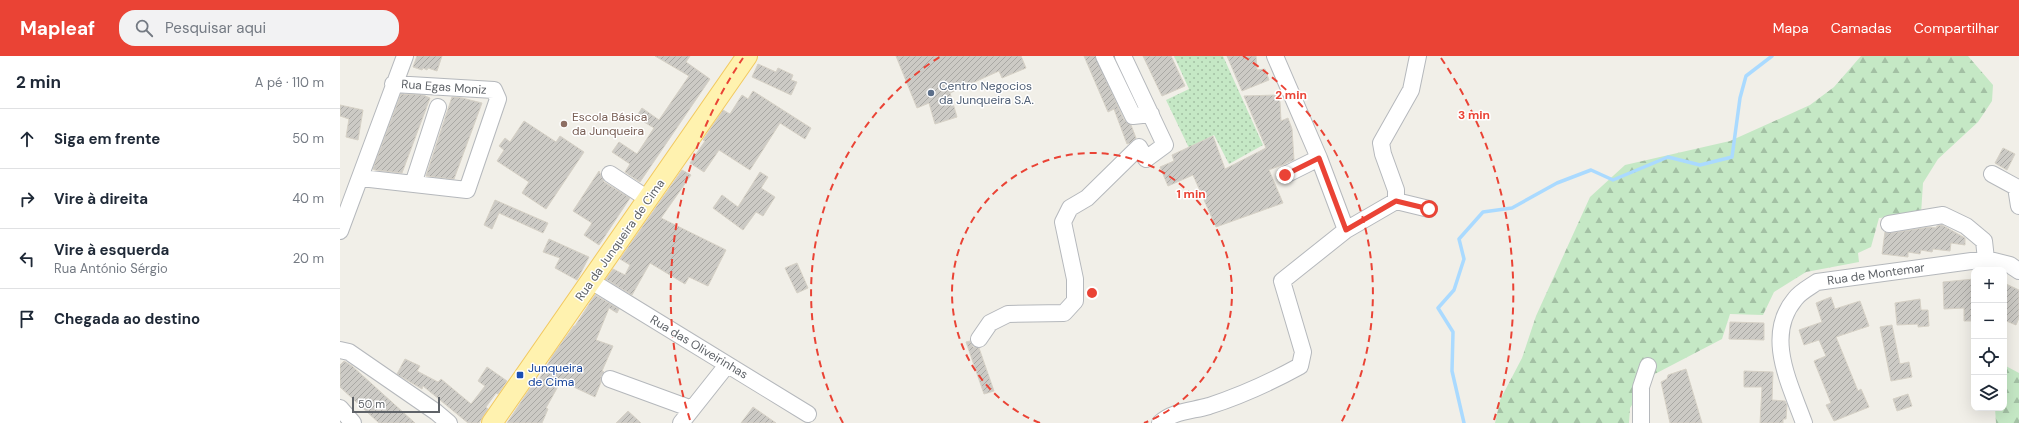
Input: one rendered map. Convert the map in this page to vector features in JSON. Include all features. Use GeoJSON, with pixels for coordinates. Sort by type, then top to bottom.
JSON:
{"type":"FeatureCollection","features":[{"type":"Feature","properties":{"kind":"main road","name":"Rua da Junqueira de Cima"},"geometry":{"type":"LineString","coordinates":[[492,423],[747,56]]}},
{"type":"Feature","properties":{"kind":"street"},"geometry":{"type":"LineString","coordinates":[[340,231],[393,84],[405,56]]}},
{"type":"Feature","properties":{"kind":"street"},"geometry":{"type":"LineString","coordinates":[[1104,56],[1133,116],[1151,114]]}},
{"type":"Feature","properties":{"kind":"street"},"geometry":{"type":"LineString","coordinates":[[979,339],[990,323],[1008,314],[1064,313],[1075,301],[1075,279],[1063,222],[1070,208],[1087,198],[1139,147],[1146,159],[1165,145],[1123,56]]}},
{"type":"Feature","properties":{"kind":"street"},"geometry":{"type":"LineString","coordinates":[[1275,56],[1319,158],[1346,230]]}},
{"type":"Feature","properties":{"kind":"street"},"geometry":{"type":"LineString","coordinates":[[1396,201],[1396,190],[1383,154],[1381,143],[1410,90],[1418,56]]}},
{"type":"Feature","properties":{"kind":"street","name":"Rua Egas Moniz"},"geometry":{"type":"LineString","coordinates":[[393,84],[494,90],[498,98],[467,190],[413,184]]}},
{"type":"Feature","properties":{"kind":"street"},"geometry":{"type":"LineString","coordinates":[[360,178],[413,184],[438,107]]}},
{"type":"Feature","properties":{"kind":"street"},"geometry":{"type":"LineString","coordinates":[[1285,175],[1319,158]]}},
{"type":"Feature","properties":{"kind":"street"},"geometry":{"type":"LineString","coordinates":[[610,174],[648,199]]}},
{"type":"Feature","properties":{"kind":"street"},"geometry":{"type":"LineString","coordinates":[[1992,174],[2016,187],[2019,206]]}},
{"type":"Feature","properties":{"kind":"street"},"geometry":{"type":"LineString","coordinates":[[1160,423],[1167,416],[1209,406],[1278,378],[1300,366],[1303,352],[1282,281],[1346,230],[1396,201],[1429,209]]}},
{"type":"Feature","properties":{"kind":"street"},"geometry":{"type":"LineString","coordinates":[[1889,224],[1943,215],[1966,226],[1984,241],[1986,259]]}},
{"type":"Feature","properties":{"kind":"street","name":"Rua de Montemar"},"geometry":{"type":"LineString","coordinates":[[1804,423],[1783,365],[1780,343],[1781,324],[1795,298],[1817,282],[1986,259],[2010,265],[2019,271]]}},
{"type":"Feature","properties":{"kind":"street","name":"Rua das Oliveirinhas"},"geometry":{"type":"LineString","coordinates":[[591,281],[808,414]]}},
{"type":"Feature","properties":{"kind":"street"},"geometry":{"type":"LineString","coordinates":[[340,350],[349,352],[436,412],[449,423]]}},
{"type":"Feature","properties":{"kind":"street"},"geometry":{"type":"LineString","coordinates":[[681,423],[728,365]]}},
{"type":"Feature","properties":{"kind":"street"},"geometry":{"type":"LineString","coordinates":[[1641,423],[1641,386],[1648,366]]}},
{"type":"Feature","properties":{"kind":"street"},"geometry":{"type":"LineString","coordinates":[[610,379],[692,409]]}},
{"type":"Feature","properties":{"kind":"street"},"geometry":{"type":"LineString","coordinates":[[340,408],[353,423]]}},
{"type":"Feature","properties":{"kind":"green space"},"geometry":{"type":"Polygon","coordinates":[[[1174,56],[1223,56],[1263,145],[1229,164],[1214,135],[1189,148],[1166,100],[1189,89],[1174,56]]]}},
{"type":"Feature","properties":{"kind":"green space"},"geometry":{"type":"Polygon","coordinates":[[[1861,56],[1968,56],[1993,85],[1992,101],[1978,122],[1938,159],[1923,183],[1921,214],[1879,218],[1871,247],[1858,253],[1859,262],[1806,272],[1774,292],[1763,315],[1730,314],[1722,339],[1651,376],[1630,408],[1629,423],[1495,423],[1500,400],[1522,358],[1536,316],[1590,197],[1625,165],[1730,141],[1810,105],[1834,87],[1861,56]]]}},
{"type":"Feature","properties":{"kind":"green space"},"geometry":{"type":"Polygon","coordinates":[[[2007,367],[2019,373],[2019,423],[1996,423],[1995,411],[2007,411],[2007,367]]]}},
{"type":"Feature","properties":{"kind":"building"},"geometry":{"type":"Polygon","coordinates":[[[417,56],[442,56],[437,71],[428,68],[427,70],[423,68],[422,70],[413,67],[417,56]]]}},
{"type":"Feature","properties":{"kind":"building"},"geometry":{"type":"Polygon","coordinates":[[[655,56],[690,56],[686,62],[710,79],[640,182],[625,172],[630,164],[612,152],[619,142],[637,154],[654,128],[636,117],[642,108],[659,120],[689,76],[655,56]]]}},
{"type":"Feature","properties":{"kind":"building","name":"Centro Negocios da Junqueira S.A."},"geometry":{"type":"Polygon","coordinates":[[[896,56],[1021,56],[1026,68],[1002,78],[999,71],[950,93],[957,117],[935,124],[929,103],[917,108],[896,56]]]}},
{"type":"Feature","properties":{"kind":"building"},"geometry":{"type":"Polygon","coordinates":[[[1084,56],[1095,56],[1124,120],[1131,125],[1136,138],[1130,143],[1127,144],[1114,109],[1108,112],[1084,56]]]}},
{"type":"Feature","properties":{"kind":"building"},"geometry":{"type":"Polygon","coordinates":[[[1143,56],[1171,56],[1185,86],[1162,96],[1143,56]]]}},
{"type":"Feature","properties":{"kind":"building"},"geometry":{"type":"Polygon","coordinates":[[[1227,56],[1256,56],[1257,70],[1265,69],[1269,80],[1242,91],[1227,56]]]}},
{"type":"Feature","properties":{"kind":"building"},"geometry":{"type":"Polygon","coordinates":[[[758,64],[776,72],[778,68],[793,75],[791,80],[797,82],[791,95],[752,77],[758,64]]]}},
{"type":"Feature","properties":{"kind":"building"},"geometry":{"type":"Polygon","coordinates":[[[753,91],[811,128],[805,139],[780,123],[750,170],[719,150],[704,172],[690,163],[723,110],[730,114],[742,95],[748,99],[753,91]]]}},
{"type":"Feature","properties":{"kind":"building"},"geometry":{"type":"Polygon","coordinates":[[[401,94],[423,95],[430,98],[402,173],[375,170],[373,169],[401,94]]]}},
{"type":"Feature","properties":{"kind":"building"},"geometry":{"type":"Polygon","coordinates":[[[1277,95],[1280,102],[1281,121],[1288,118],[1292,129],[1294,160],[1269,170],[1283,203],[1216,227],[1193,175],[1168,186],[1160,167],[1174,161],[1172,155],[1213,136],[1225,169],[1266,148],[1244,96],[1277,95]]]}},
{"type":"Feature","properties":{"kind":"building"},"geometry":{"type":"Polygon","coordinates":[[[452,97],[482,103],[454,179],[426,176],[452,97]]]}},
{"type":"Feature","properties":{"kind":"building"},"geometry":{"type":"Polygon","coordinates":[[[340,105],[363,110],[358,140],[346,137],[349,119],[340,116],[340,105]]]}},
{"type":"Feature","properties":{"kind":"building"},"geometry":{"type":"Polygon","coordinates":[[[524,121],[556,142],[560,136],[584,152],[546,209],[522,193],[529,182],[497,161],[504,150],[499,146],[505,138],[510,142],[524,121]]]}},
{"type":"Feature","properties":{"kind":"building"},"geometry":{"type":"Polygon","coordinates":[[[2003,148],[2015,154],[2007,170],[1995,163],[2003,148]]]}},
{"type":"Feature","properties":{"kind":"building"},"geometry":{"type":"Polygon","coordinates":[[[682,170],[691,175],[661,218],[726,250],[708,286],[689,277],[685,284],[650,263],[632,295],[606,279],[613,269],[625,275],[630,265],[620,259],[682,170]]]}},
{"type":"Feature","properties":{"kind":"building"},"geometry":{"type":"Polygon","coordinates":[[[599,171],[604,182],[630,198],[599,245],[584,235],[592,223],[573,211],[599,171]]]}},
{"type":"Feature","properties":{"kind":"building"},"geometry":{"type":"Polygon","coordinates":[[[760,172],[768,177],[761,188],[775,197],[763,216],[756,212],[743,230],[713,208],[722,195],[738,207],[760,172]]]}},
{"type":"Feature","properties":{"kind":"building"},"geometry":{"type":"Polygon","coordinates":[[[495,200],[548,223],[543,233],[499,213],[492,229],[484,225],[495,200]]]}},
{"type":"Feature","properties":{"kind":"building"},"geometry":{"type":"Polygon","coordinates":[[[1942,225],[1965,238],[1965,245],[1951,243],[1950,251],[1933,249],[1932,252],[1921,250],[1920,254],[1908,252],[1908,257],[1882,254],[1885,232],[1891,233],[1930,227],[1936,228],[1937,226],[1942,225]]]}},
{"type":"Feature","properties":{"kind":"building"},"geometry":{"type":"Polygon","coordinates":[[[549,239],[589,257],[577,280],[555,268],[560,258],[543,252],[549,239]]]}},
{"type":"Feature","properties":{"kind":"building"},"geometry":{"type":"Polygon","coordinates":[[[797,263],[808,288],[797,293],[785,268],[797,263]]]}},
{"type":"Feature","properties":{"kind":"building"},"geometry":{"type":"Polygon","coordinates":[[[1971,279],[1971,321],[1964,321],[1964,308],[1944,309],[1943,282],[1971,279]]]}},
{"type":"Feature","properties":{"kind":"building"},"geometry":{"type":"Polygon","coordinates":[[[2007,284],[2019,290],[2019,318],[2016,325],[2007,321],[2007,284]]]}},
{"type":"Feature","properties":{"kind":"building"},"geometry":{"type":"Polygon","coordinates":[[[595,295],[619,309],[617,313],[609,308],[596,340],[613,346],[602,371],[604,372],[601,376],[601,382],[595,397],[561,381],[546,408],[548,409],[542,423],[507,423],[537,378],[537,383],[553,355],[575,326],[595,295]]]}},
{"type":"Feature","properties":{"kind":"building"},"geometry":{"type":"Polygon","coordinates":[[[1831,297],[1835,309],[1860,301],[1869,326],[1836,337],[1858,391],[1861,389],[1869,407],[1834,421],[1826,405],[1831,403],[1814,361],[1826,356],[1819,340],[1804,345],[1799,330],[1822,322],[1816,303],[1831,297]]]}},
{"type":"Feature","properties":{"kind":"building"},"geometry":{"type":"Polygon","coordinates":[[[1920,299],[1921,310],[1928,310],[1929,326],[1918,327],[1918,324],[1897,325],[1895,303],[1920,299]]]}},
{"type":"Feature","properties":{"kind":"building"},"geometry":{"type":"Polygon","coordinates":[[[1730,322],[1764,323],[1764,340],[1729,339],[1730,322]]]}},
{"type":"Feature","properties":{"kind":"building"},"geometry":{"type":"Polygon","coordinates":[[[1892,325],[1900,364],[1909,362],[1912,377],[1891,381],[1880,327],[1892,325]]]}},
{"type":"Feature","properties":{"kind":"building"},"geometry":{"type":"Polygon","coordinates":[[[970,341],[973,347],[979,348],[994,391],[984,394],[966,342],[970,341]]]}},
{"type":"Feature","properties":{"kind":"building"},"geometry":{"type":"Polygon","coordinates":[[[405,359],[420,366],[417,371],[438,382],[441,379],[471,404],[485,386],[478,381],[487,367],[507,381],[486,407],[488,409],[479,423],[468,423],[423,386],[422,389],[397,374],[405,359]]]}},
{"type":"Feature","properties":{"kind":"building"},"geometry":{"type":"Polygon","coordinates":[[[344,361],[352,366],[415,423],[379,423],[340,387],[340,365],[344,361]]]}},
{"type":"Feature","properties":{"kind":"building"},"geometry":{"type":"Polygon","coordinates":[[[1686,369],[1702,423],[1670,423],[1661,382],[1667,379],[1668,375],[1686,369]]]}},
{"type":"Feature","properties":{"kind":"building"},"geometry":{"type":"Polygon","coordinates":[[[1744,371],[1773,372],[1772,400],[1785,401],[1787,405],[1786,419],[1783,419],[1783,423],[1760,423],[1762,387],[1744,387],[1744,371]]]}},
{"type":"Feature","properties":{"kind":"building"},"geometry":{"type":"Polygon","coordinates":[[[1908,394],[1912,406],[1897,411],[1893,399],[1908,394]]]}},
{"type":"Feature","properties":{"kind":"building"},"geometry":{"type":"Polygon","coordinates":[[[753,407],[776,423],[741,423],[753,407]]]}},
{"type":"Feature","properties":{"kind":"building"},"geometry":{"type":"Polygon","coordinates":[[[628,411],[641,423],[616,423],[628,411]]]}},
{"type":"Feature","properties":{"kind":"waterway"},"geometry":{"type":"LineString","coordinates":[[1464,423],[1452,371],[1453,332],[1438,308],[1454,290],[1464,259],[1459,239],[1483,212],[1512,208],[1557,183],[1591,170],[1613,180],[1668,157],[1700,165],[1732,157],[1740,98],[1746,76],[1772,56]]}},
{"type":"Feature","properties":{"kind":"place","name":"Centro Negocios da Junqueira S.A."},"geometry":{"type":"Point","coordinates":[931,93]}},
{"type":"Feature","properties":{"kind":"place","name":"Escola Básica da Junqueira"},"geometry":{"type":"Point","coordinates":[564,124]}},
{"type":"Feature","properties":{"kind":"place","name":"Junqueira de Cima"},"geometry":{"type":"Point","coordinates":[520,375]}},
{"type":"Feature","properties":{"kind":"route"},"geometry":{"type":"LineString","coordinates":[[1285,175],[1319,158],[1346,230],[1396,201],[1429,209]]}}]}
